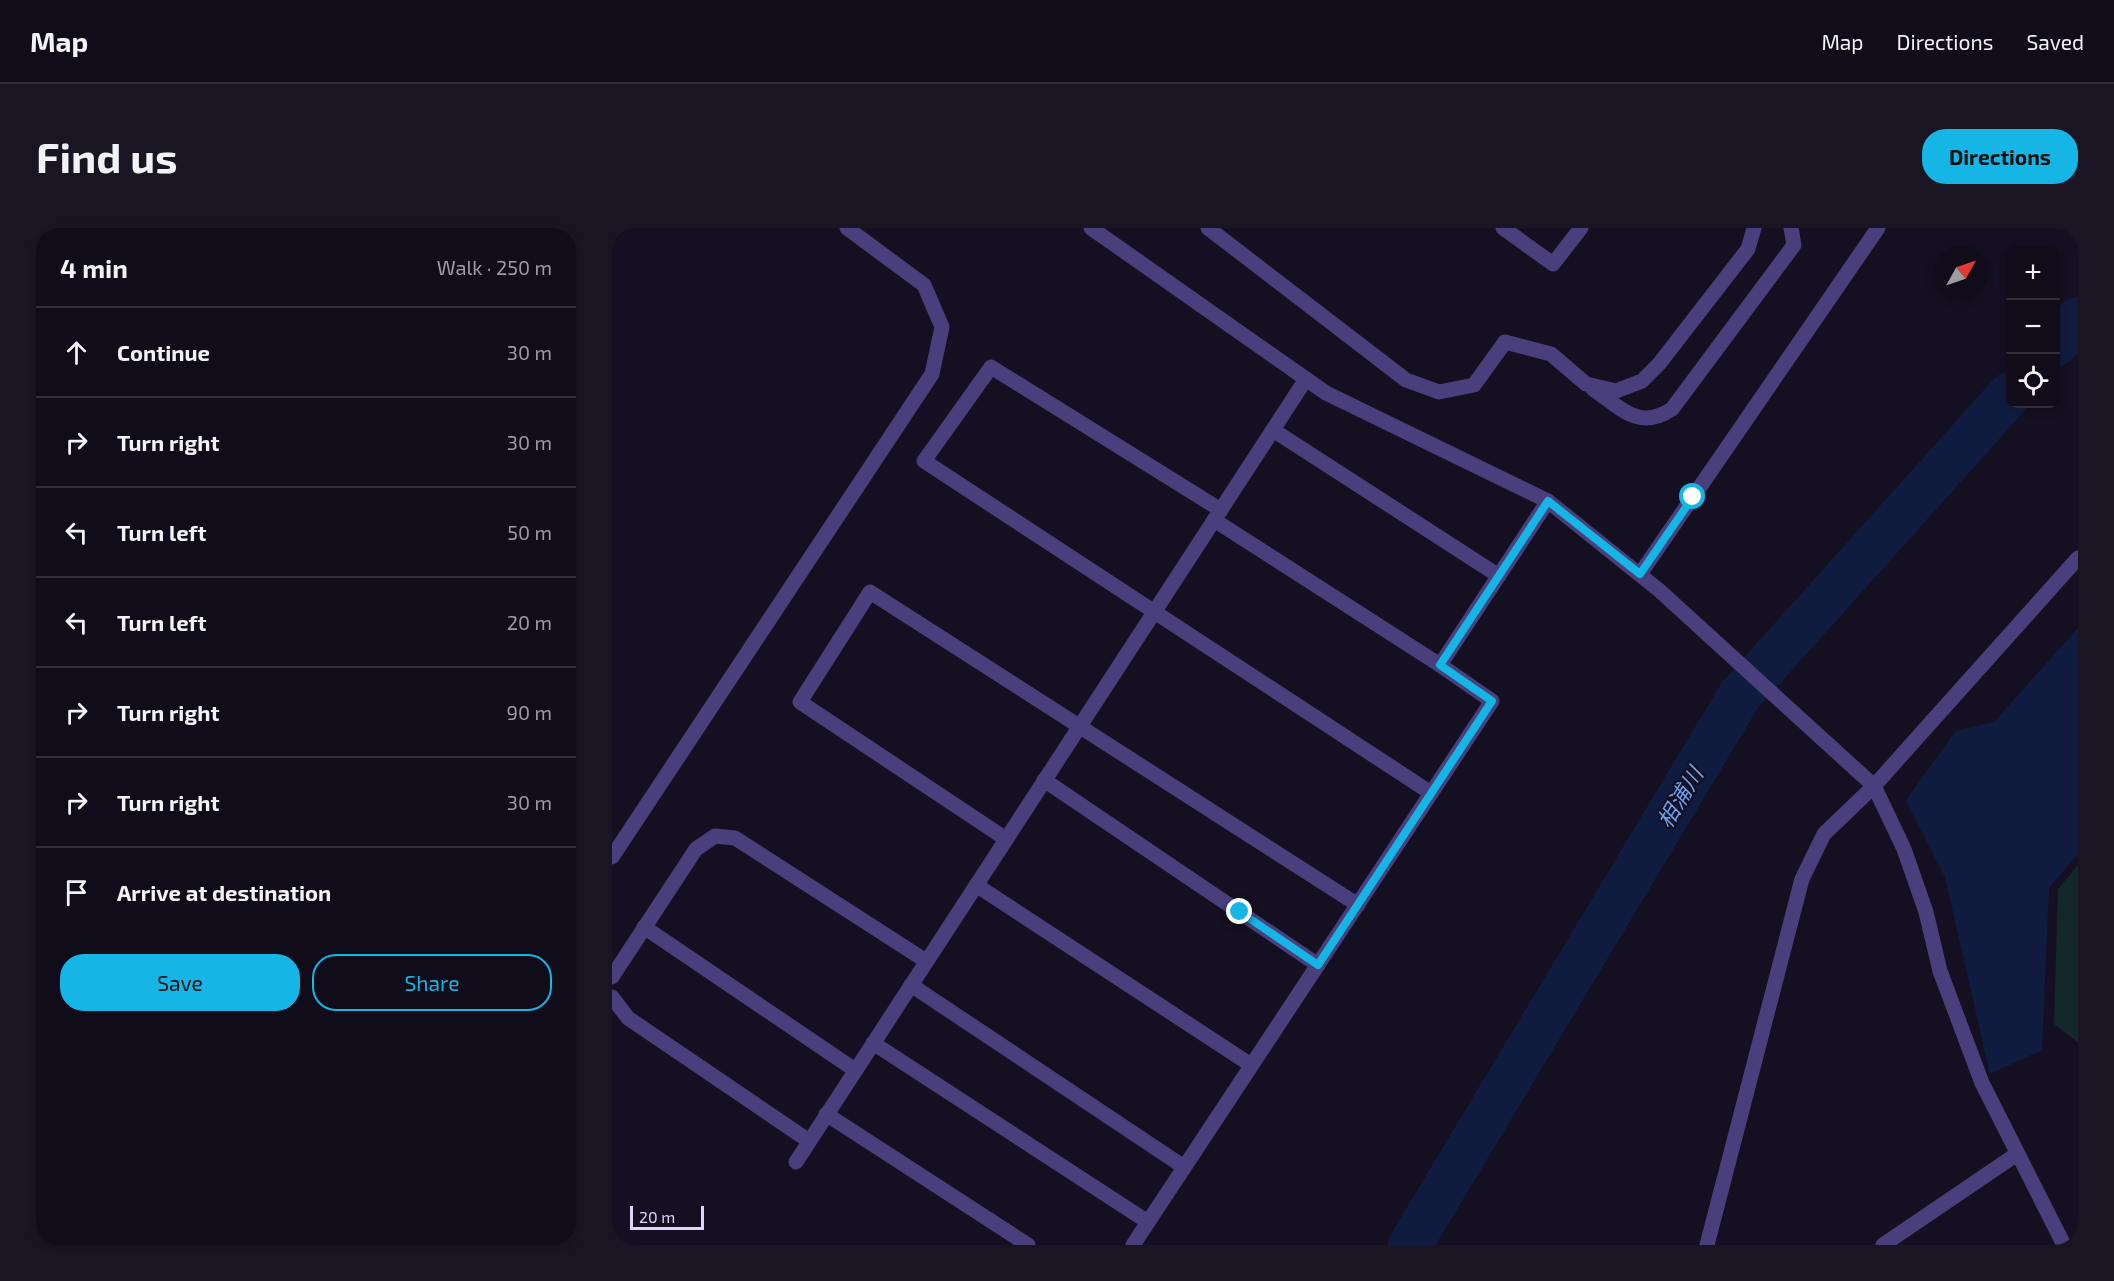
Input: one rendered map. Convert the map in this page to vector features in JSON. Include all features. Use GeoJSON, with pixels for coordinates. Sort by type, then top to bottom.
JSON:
{"type":"FeatureCollection","features":[{"type":"Feature","properties":{"kind":"street"},"geometry":{"type":"LineString","coordinates":[[612,857],[932,375],[942,327],[924,285],[848,228]]}},
{"type":"Feature","properties":{"kind":"street"},"geometry":{"type":"LineString","coordinates":[[1091,228],[1326,393],[1548,501],[1660,591],[1874,786],[1904,849],[1926,912],[1940,971],[1982,1083],[2064,1245]]}},
{"type":"Feature","properties":{"kind":"street"},"geometry":{"type":"LineString","coordinates":[[1208,228],[1406,380],[1439,392],[1474,385],[1505,342],[1551,354],[1586,384],[1639,420],[1659,418],[1672,409],[1794,245],[1791,228]]}},
{"type":"Feature","properties":{"kind":"street"},"geometry":{"type":"LineString","coordinates":[[1503,228],[1553,264],[1581,228]]}},
{"type":"Feature","properties":{"kind":"street"},"geometry":{"type":"LineString","coordinates":[[1586,384],[1616,391],[1642,381],[1659,364],[1748,249],[1754,228]]}},
{"type":"Feature","properties":{"kind":"street"},"geometry":{"type":"LineString","coordinates":[[1640,574],[1878,228]]}},
{"type":"Feature","properties":{"kind":"street"},"geometry":{"type":"LineString","coordinates":[[1133,1245],[1251,1065],[1358,905],[1431,794],[1492,701],[1217,515],[992,367],[924,461],[1431,794]]}},
{"type":"Feature","properties":{"kind":"street"},"geometry":{"type":"LineString","coordinates":[[796,1162],[1306,379]]}},
{"type":"Feature","properties":{"kind":"street"},"geometry":{"type":"LineString","coordinates":[[1273,430],[1499,576]]}},
{"type":"Feature","properties":{"kind":"street"},"geometry":{"type":"LineString","coordinates":[[1440,665],[1548,501]]}},
{"type":"Feature","properties":{"kind":"street"},"geometry":{"type":"LineString","coordinates":[[1707,1245],[1802,879],[1824,834],[1874,786],[2078,558]]}},
{"type":"Feature","properties":{"kind":"street"},"geometry":{"type":"LineString","coordinates":[[1006,839],[800,702],[870,592],[1358,905]]}},
{"type":"Feature","properties":{"kind":"street"},"geometry":{"type":"LineString","coordinates":[[1044,780],[1318,965]]}},
{"type":"Feature","properties":{"kind":"street"},"geometry":{"type":"LineString","coordinates":[[612,977],[696,849],[715,836],[735,838],[926,961]]}},
{"type":"Feature","properties":{"kind":"street"},"geometry":{"type":"LineString","coordinates":[[976,885],[1251,1065]]}},
{"type":"Feature","properties":{"kind":"street"},"geometry":{"type":"LineString","coordinates":[[644,927],[855,1070]]}},
{"type":"Feature","properties":{"kind":"street"},"geometry":{"type":"LineString","coordinates":[[911,985],[1184,1167]]}},
{"type":"Feature","properties":{"kind":"street"},"geometry":{"type":"LineString","coordinates":[[612,997],[628,1018],[809,1141]]}},
{"type":"Feature","properties":{"kind":"street"},"geometry":{"type":"LineString","coordinates":[[873,1043],[1148,1222]]}},
{"type":"Feature","properties":{"kind":"street"},"geometry":{"type":"LineString","coordinates":[[826,1114],[1028,1245]]}},
{"type":"Feature","properties":{"kind":"street"},"geometry":{"type":"LineString","coordinates":[[1883,1245],[2017,1154]]}},
{"type":"Feature","properties":{"kind":"green space"},"geometry":{"type":"Polygon","coordinates":[[[2078,865],[2078,1042],[2054,1024],[2058,889],[2078,865]]]}},
{"type":"Feature","properties":{"kind":"water"},"geometry":{"type":"Polygon","coordinates":[[[2078,628],[2078,854],[2049,888],[2042,1050],[1990,1074],[1945,877],[1906,800],[1956,731],[1994,722],[2078,628]]]}},
{"type":"Feature","properties":{"kind":"waterway","name":"相浦川"},"geometry":{"type":"LineString","coordinates":[[2060,339],[2078,319]]}},
{"type":"Feature","properties":{"kind":"waterway","name":"相浦川"},"geometry":{"type":"LineString","coordinates":[[1410,1245],[1740,695],[2006,398]]}},
{"type":"Feature","properties":{"kind":"route"},"geometry":{"type":"LineString","coordinates":[[1240,912],[1318,965],[1492,701],[1440,665],[1548,501],[1640,574],[1693,497]]}}]}
